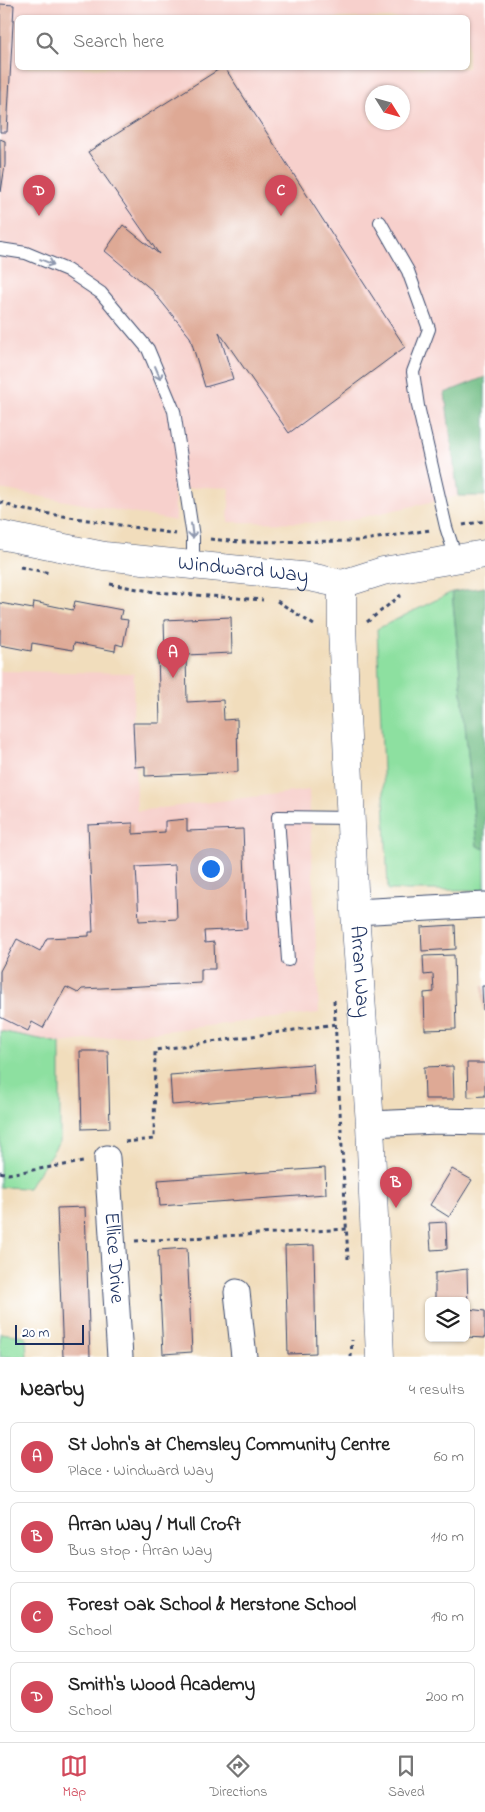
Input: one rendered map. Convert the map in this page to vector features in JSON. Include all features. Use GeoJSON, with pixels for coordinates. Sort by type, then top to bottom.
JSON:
{"type":"FeatureCollection","features":[{"type":"Feature","properties":{"kind":"street","name":"Windward Way"},"geometry":{"type":"LineString","coordinates":[[0,535],[104,556],[310,577],[342,584],[383,571],[485,554]]}},
{"type":"Feature","properties":{"kind":"street","name":"Arran Way"},"geometry":{"type":"LineString","coordinates":[[342,584],[342,628],[355,912],[370,1124],[380,1357]]}},
{"type":"Feature","properties":{"kind":"street"},"geometry":{"type":"LineString","coordinates":[[355,912],[485,905]]}},
{"type":"Feature","properties":{"kind":"street"},"geometry":{"type":"LineString","coordinates":[[370,1124],[438,1121],[485,1122]]}},
{"type":"Feature","properties":{"kind":"street","name":"Ellice Drive"},"geometry":{"type":"LineString","coordinates":[[107,1158],[120,1357]]}},
{"type":"Feature","properties":{"kind":"street"},"geometry":{"type":"LineString","coordinates":[[236,1292],[244,1357]]}},
{"type":"Feature","properties":{"kind":"lane"},"geometry":{"type":"LineString","coordinates":[[380,222],[408,271],[429,329],[413,372],[418,406],[446,527],[456,558]]}},
{"type":"Feature","properties":{"kind":"lane"},"geometry":{"type":"LineString","coordinates":[[0,249],[26,253],[67,270],[102,293],[148,349],[174,411],[193,537],[192,565]]}},
{"type":"Feature","properties":{"kind":"lane"},"geometry":{"type":"LineString","coordinates":[[288,960],[278,817],[351,818]]}},
{"type":"Feature","properties":{"kind":"path"},"geometry":{"type":"LineString","coordinates":[[0,502],[19,509],[193,537],[240,542],[358,541],[485,521]]}},
{"type":"Feature","properties":{"kind":"path"},"geometry":{"type":"LineString","coordinates":[[18,566],[54,574]]}},
{"type":"Feature","properties":{"kind":"path"},"geometry":{"type":"LineString","coordinates":[[109,584],[155,592],[279,601],[318,628],[363,626],[403,593]]}},
{"type":"Feature","properties":{"kind":"path"},"geometry":{"type":"LineString","coordinates":[[334,995],[349,1266]]}},
{"type":"Feature","properties":{"kind":"path"},"geometry":{"type":"LineString","coordinates":[[0,1172],[8,1174],[107,1158],[114,1143],[154,1139],[155,1050],[362,1021]]}},
{"type":"Feature","properties":{"kind":"path"},"geometry":{"type":"LineString","coordinates":[[112,1242],[374,1228]]}},
{"type":"Feature","properties":{"kind":"path"},"geometry":{"type":"LineString","coordinates":[[351,1357],[352,1339]]}},
{"type":"Feature","properties":{"kind":"shaded area"},"geometry":{"type":"Polygon","coordinates":[[[0,0],[485,0],[485,376],[445,393],[458,496],[336,523],[228,522],[230,488],[174,489],[176,521],[0,489],[0,0]]]}},
{"type":"Feature","properties":{"kind":"shaded area"},"geometry":{"type":"Polygon","coordinates":[[[0,671],[134,673],[133,724],[137,811],[309,790],[319,1013],[60,1043],[0,1031],[0,671]]]}},
{"type":"Feature","properties":{"kind":"green space"},"geometry":{"type":"Polygon","coordinates":[[[485,377],[485,496],[458,496],[445,393],[485,377]]]}},
{"type":"Feature","properties":{"kind":"green space"},"geometry":{"type":"Polygon","coordinates":[[[485,587],[485,849],[477,846],[452,592],[485,587]]]}},
{"type":"Feature","properties":{"kind":"green space"},"geometry":{"type":"Polygon","coordinates":[[[452,592],[477,846],[485,849],[485,890],[388,890],[377,629],[452,592]]]}},
{"type":"Feature","properties":{"kind":"green space"},"geometry":{"type":"Polygon","coordinates":[[[0,1031],[60,1043],[60,1141],[28,1188],[0,1187],[0,1031]]]}},
{"type":"Feature","properties":{"kind":"green space"},"geometry":{"type":"Polygon","coordinates":[[[0,1333],[26,1336],[27,1357],[0,1357],[0,1333]]]}},
{"type":"Feature","properties":{"kind":"building"},"geometry":{"type":"Polygon","coordinates":[[[0,4],[14,5],[7,132],[0,132],[0,4]]]}},
{"type":"Feature","properties":{"kind":"building"},"geometry":{"type":"Polygon","coordinates":[[[218,70],[226,70],[405,347],[289,433],[219,332],[233,379],[205,387],[190,337],[152,290],[105,251],[123,225],[159,254],[88,152],[218,70]]]}},
{"type":"Feature","properties":{"kind":"building"},"geometry":{"type":"Polygon","coordinates":[[[0,139],[5,141],[5,165],[1,192],[0,139]]]}},
{"type":"Feature","properties":{"kind":"building"},"geometry":{"type":"Polygon","coordinates":[[[75,601],[122,610],[120,619],[128,620],[123,646],[116,644],[115,651],[74,643],[73,650],[32,643],[31,651],[0,645],[0,603],[33,609],[34,602],[73,610],[75,601]]]}},
{"type":"Feature","properties":{"kind":"building"},"geometry":{"type":"Polygon","coordinates":[[[231,617],[232,653],[186,655],[187,702],[223,700],[224,720],[237,719],[238,772],[145,776],[145,766],[135,767],[133,723],[160,723],[158,655],[165,654],[164,620],[231,617]]]}},
{"type":"Feature","properties":{"kind":"building"},"geometry":{"type":"Polygon","coordinates":[[[187,819],[187,831],[243,829],[247,929],[204,931],[205,943],[214,942],[215,969],[201,969],[201,983],[82,989],[78,993],[66,987],[43,1028],[32,1022],[28,1031],[0,1017],[0,971],[17,939],[40,951],[47,938],[89,936],[89,932],[93,932],[88,825],[133,823],[133,834],[165,832],[165,821],[187,819]],[[175,865],[136,867],[139,921],[177,919],[175,865]]]}},
{"type":"Feature","properties":{"kind":"building"},"geometry":{"type":"Polygon","coordinates":[[[455,925],[456,949],[422,951],[421,927],[455,925]]]}},
{"type":"Feature","properties":{"kind":"building"},"geometry":{"type":"Polygon","coordinates":[[[454,955],[456,1029],[425,1030],[424,993],[434,992],[433,974],[424,975],[423,956],[454,955]]]}},
{"type":"Feature","properties":{"kind":"building"},"geometry":{"type":"Polygon","coordinates":[[[482,986],[485,986],[485,1010],[483,1010],[482,986]]]}},
{"type":"Feature","properties":{"kind":"building"},"geometry":{"type":"Polygon","coordinates":[[[80,1051],[108,1051],[110,1128],[82,1129],[80,1051]]]}},
{"type":"Feature","properties":{"kind":"building"},"geometry":{"type":"Polygon","coordinates":[[[467,1063],[485,1063],[485,1096],[468,1097],[467,1063]]]}},
{"type":"Feature","properties":{"kind":"building"},"geometry":{"type":"Polygon","coordinates":[[[313,1064],[315,1094],[172,1105],[170,1075],[313,1064]]]}},
{"type":"Feature","properties":{"kind":"building"},"geometry":{"type":"Polygon","coordinates":[[[453,1066],[454,1099],[425,1099],[424,1067],[453,1066]]]}},
{"type":"Feature","properties":{"kind":"building"},"geometry":{"type":"Polygon","coordinates":[[[325,1168],[326,1194],[160,1206],[158,1180],[325,1168]]]}},
{"type":"Feature","properties":{"kind":"building"},"geometry":{"type":"Polygon","coordinates":[[[452,1169],[472,1180],[449,1217],[430,1205],[452,1169]]]}},
{"type":"Feature","properties":{"kind":"building"},"geometry":{"type":"Polygon","coordinates":[[[85,1207],[90,1357],[63,1357],[57,1208],[85,1207]]]}},
{"type":"Feature","properties":{"kind":"building"},"geometry":{"type":"Polygon","coordinates":[[[446,1222],[447,1249],[431,1250],[429,1223],[446,1222]]]}},
{"type":"Feature","properties":{"kind":"building"},"geometry":{"type":"Polygon","coordinates":[[[314,1245],[316,1353],[288,1354],[285,1246],[314,1245]]]}},
{"type":"Feature","properties":{"kind":"building"},"geometry":{"type":"Polygon","coordinates":[[[187,1248],[192,1352],[163,1354],[158,1250],[187,1248]]]}},
{"type":"Feature","properties":{"kind":"building"},"geometry":{"type":"Polygon","coordinates":[[[467,1269],[468,1297],[435,1297],[435,1273],[467,1269]]]}},
{"type":"Feature","properties":{"kind":"building"},"geometry":{"type":"Polygon","coordinates":[[[470,1309],[485,1311],[485,1338],[470,1337],[470,1309]]]}},
{"type":"Feature","properties":{"kind":"place","name":"Smith's Wood Academy"},"geometry":{"type":"Point","coordinates":[39,216]}},
{"type":"Feature","properties":{"kind":"place","name":"Forest Oak School & Merstone School"},"geometry":{"type":"Point","coordinates":[281,216]}},
{"type":"Feature","properties":{"kind":"place","name":"St John's at Chemsley Community Centre"},"geometry":{"type":"Point","coordinates":[173,678]}},
{"type":"Feature","properties":{"kind":"place","name":"Arran Way / Mull Croft"},"geometry":{"type":"Point","coordinates":[396,1208]}}]}
